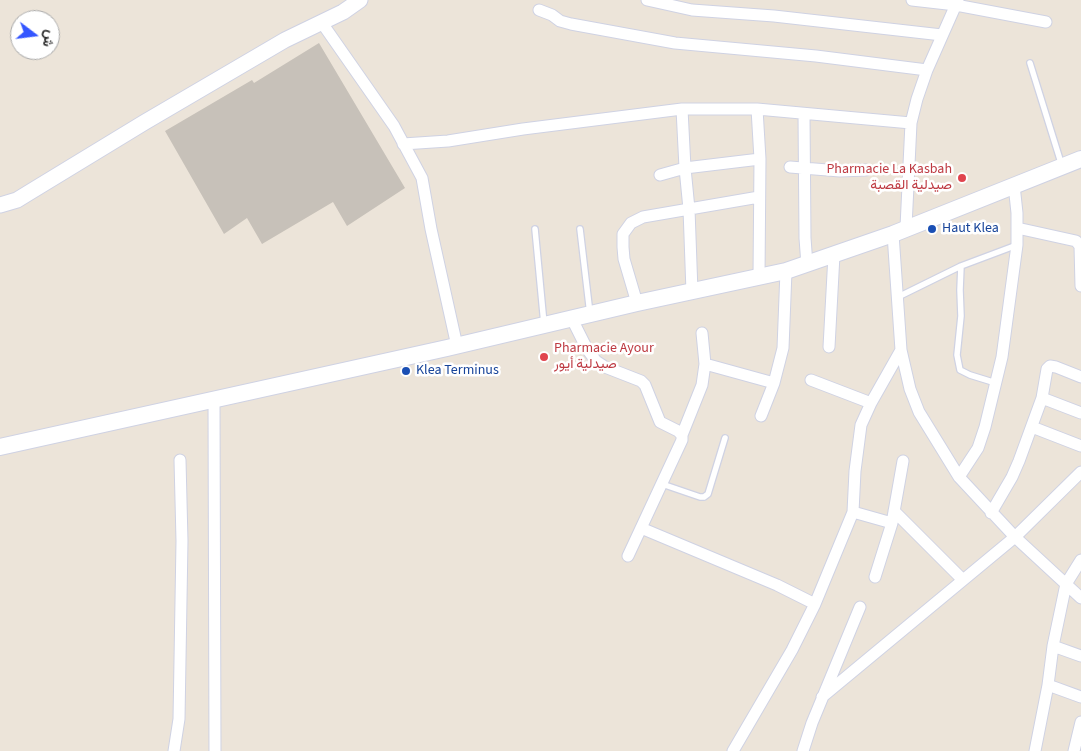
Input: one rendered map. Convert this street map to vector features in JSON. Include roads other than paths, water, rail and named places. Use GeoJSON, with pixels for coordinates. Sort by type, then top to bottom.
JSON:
{"type":"FeatureCollection","features":[{"type":"Feature","properties":{"kind":"main road"},"geometry":{"type":"LineString","coordinates":[[0,447],[457,346],[637,302],[786,271],[900,230],[1081,159]]}},
{"type":"Feature","properties":{"kind":"street"},"geometry":{"type":"LineString","coordinates":[[0,205],[17,200],[277,45],[303,30],[343,12],[360,0]]}},
{"type":"Feature","properties":{"kind":"street"},"geometry":{"type":"LineString","coordinates":[[647,0],[692,10],[774,16],[942,35]]}},
{"type":"Feature","properties":{"kind":"street"},"geometry":{"type":"LineString","coordinates":[[912,0],[957,2],[1046,22]]}},
{"type":"Feature","properties":{"kind":"street"},"geometry":{"type":"LineString","coordinates":[[957,2],[927,70],[911,124],[900,230],[898,297],[901,350],[910,389],[919,412],[959,477],[1015,537],[1081,598]]}},
{"type":"Feature","properties":{"kind":"street"},"geometry":{"type":"LineString","coordinates":[[539,10],[552,15],[560,21],[571,24],[675,43],[816,56],[927,70]]}},
{"type":"Feature","properties":{"kind":"street"},"geometry":{"type":"LineString","coordinates":[[322,23],[394,126],[422,178],[457,346]]}},
{"type":"Feature","properties":{"kind":"street"},"geometry":{"type":"LineString","coordinates":[[403,144],[448,141],[523,128],[682,109],[756,109],[911,124]]}},
{"type":"Feature","properties":{"kind":"street"},"geometry":{"type":"LineString","coordinates":[[682,109],[689,209],[692,292]]}},
{"type":"Feature","properties":{"kind":"street"},"geometry":{"type":"LineString","coordinates":[[756,109],[760,159],[759,276]]}},
{"type":"Feature","properties":{"kind":"street"},"geometry":{"type":"LineString","coordinates":[[804,114],[807,265]]}},
{"type":"Feature","properties":{"kind":"street"},"geometry":{"type":"LineString","coordinates":[[660,175],[685,168],[760,159]]}},
{"type":"Feature","properties":{"kind":"street"},"geometry":{"type":"LineString","coordinates":[[790,167],[866,170]]}},
{"type":"Feature","properties":{"kind":"street"},"geometry":{"type":"LineString","coordinates":[[959,477],[978,448],[990,412],[1007,331],[1017,245],[1014,185]]}},
{"type":"Feature","properties":{"kind":"street"},"geometry":{"type":"LineString","coordinates":[[637,302],[624,259],[623,234],[631,223],[642,218],[759,197]]}},
{"type":"Feature","properties":{"kind":"street"},"geometry":{"type":"LineString","coordinates":[[1017,228],[1076,241],[1080,246],[1081,286]]}},
{"type":"Feature","properties":{"kind":"street"},"geometry":{"type":"LineString","coordinates":[[829,347],[834,255]]}},
{"type":"Feature","properties":{"kind":"street"},"geometry":{"type":"LineString","coordinates":[[762,416],[782,354],[786,271]]}},
{"type":"Feature","properties":{"kind":"street"},"geometry":{"type":"LineString","coordinates":[[572,319],[596,361],[645,385],[660,422],[678,431],[682,436]]}},
{"type":"Feature","properties":{"kind":"street"},"geometry":{"type":"LineString","coordinates":[[628,556],[682,440],[702,385],[705,364],[702,333]]}},
{"type":"Feature","properties":{"kind":"street"},"geometry":{"type":"LineString","coordinates":[[733,751],[792,650],[815,604],[853,512],[854,471],[861,425],[871,403],[901,350]]}},
{"type":"Feature","properties":{"kind":"street"},"geometry":{"type":"LineString","coordinates":[[705,364],[774,383]]}},
{"type":"Feature","properties":{"kind":"street"},"geometry":{"type":"LineString","coordinates":[[992,513],[1012,477],[1032,427],[1042,398],[1046,371],[1050,366],[1081,377]]}},
{"type":"Feature","properties":{"kind":"street"},"geometry":{"type":"LineString","coordinates":[[811,380],[871,403]]}},
{"type":"Feature","properties":{"kind":"street"},"geometry":{"type":"LineString","coordinates":[[1042,398],[1081,413]]}},
{"type":"Feature","properties":{"kind":"street"},"geometry":{"type":"LineString","coordinates":[[214,400],[216,751]]}},
{"type":"Feature","properties":{"kind":"street"},"geometry":{"type":"LineString","coordinates":[[1032,427],[1081,446]]}},
{"type":"Feature","properties":{"kind":"street"},"geometry":{"type":"LineString","coordinates":[[174,751],[179,709],[182,541],[180,460]]}},
{"type":"Feature","properties":{"kind":"street"},"geometry":{"type":"LineString","coordinates":[[875,577],[892,523],[903,461]]}},
{"type":"Feature","properties":{"kind":"street"},"geometry":{"type":"LineString","coordinates":[[822,698],[1015,537],[1081,472]]}},
{"type":"Feature","properties":{"kind":"street"},"geometry":{"type":"LineString","coordinates":[[894,511],[963,580]]}},
{"type":"Feature","properties":{"kind":"street"},"geometry":{"type":"LineString","coordinates":[[853,512],[892,523]]}},
{"type":"Feature","properties":{"kind":"street"},"geometry":{"type":"LineString","coordinates":[[641,528],[778,585],[815,604]]}},
{"type":"Feature","properties":{"kind":"street"},"geometry":{"type":"LineString","coordinates":[[1035,751],[1066,584],[1081,560]]}},
{"type":"Feature","properties":{"kind":"street"},"geometry":{"type":"LineString","coordinates":[[803,751],[812,723],[860,607]]}},
{"type":"Feature","properties":{"kind":"street"},"geometry":{"type":"LineString","coordinates":[[1053,646],[1081,656]]}},
{"type":"Feature","properties":{"kind":"street"},"geometry":{"type":"LineString","coordinates":[[1048,685],[1081,698]]}},
{"type":"Feature","properties":{"kind":"street"},"geometry":{"type":"LineString","coordinates":[[1074,751],[1081,722]]}},
{"type":"Feature","properties":{"kind":"lane"},"geometry":{"type":"LineString","coordinates":[[1030,63],[1063,166]]}},
{"type":"Feature","properties":{"kind":"lane"},"geometry":{"type":"LineString","coordinates":[[535,229],[544,325]]}},
{"type":"Feature","properties":{"kind":"lane"},"geometry":{"type":"LineString","coordinates":[[580,229],[590,314]]}},
{"type":"Feature","properties":{"kind":"lane"},"geometry":{"type":"LineString","coordinates":[[898,297],[961,266],[1017,245]]}},
{"type":"Feature","properties":{"kind":"lane"},"geometry":{"type":"LineString","coordinates":[[961,266],[961,316],[957,356],[960,370],[996,383]]}},
{"type":"Feature","properties":{"kind":"lane"},"geometry":{"type":"LineString","coordinates":[[662,484],[704,497],[708,494],[725,438]]}},
{"type":"Feature","properties":{"kind":"place","name":"Pharmacie La Kasbah صيدلية القصبة"},"geometry":{"type":"Point","coordinates":[962,178]}},
{"type":"Feature","properties":{"kind":"place","name":"Haut Klea"},"geometry":{"type":"Point","coordinates":[932,229]}},
{"type":"Feature","properties":{"kind":"place","name":"Pharmacie Ayour صيدلية أيور"},"geometry":{"type":"Point","coordinates":[544,357]}},
{"type":"Feature","properties":{"kind":"place","name":"Klea Terminus"},"geometry":{"type":"Point","coordinates":[406,371]}}]}
